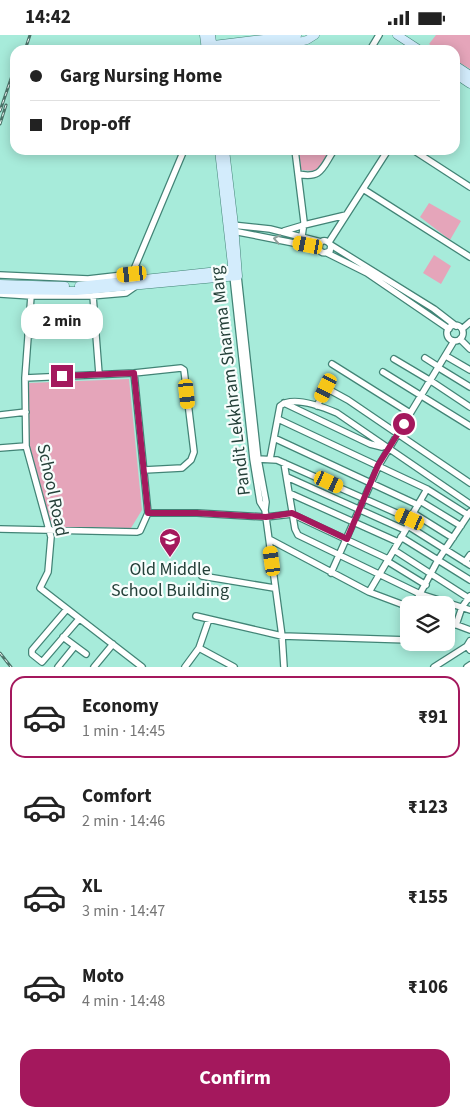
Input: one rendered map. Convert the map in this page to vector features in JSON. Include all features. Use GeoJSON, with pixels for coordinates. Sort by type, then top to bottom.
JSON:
{"type":"FeatureCollection","features":[{"type":"Feature","properties":{"kind":"main road"},"geometry":{"type":"LineString","coordinates":[[229,45],[297,35]]}},
{"type":"Feature","properties":{"kind":"main road"},"geometry":{"type":"LineString","coordinates":[[290,45],[315,35]]}},
{"type":"Feature","properties":{"kind":"main road"},"geometry":{"type":"LineString","coordinates":[[397,35],[412,45]]}},
{"type":"Feature","properties":{"kind":"main road","name":"Pandit Lekkhram Sharma Marg"},"geometry":{"type":"LineString","coordinates":[[220,155],[231,228]]}},
{"type":"Feature","properties":{"kind":"main road","name":"Pandit Lekkhram Sharma Marg"},"geometry":{"type":"LineString","coordinates":[[225,155],[235,272]]}},
{"type":"Feature","properties":{"kind":"main road"},"geometry":{"type":"LineString","coordinates":[[0,290],[76,291],[235,272]]}},
{"type":"Feature","properties":{"kind":"main road"},"geometry":{"type":"LineString","coordinates":[[0,284],[76,286],[138,283]]}},
{"type":"Feature","properties":{"kind":"street"},"geometry":{"type":"LineString","coordinates":[[132,274],[182,155]]}},
{"type":"Feature","properties":{"kind":"street"},"geometry":{"type":"LineString","coordinates":[[296,155],[304,225],[302,236]]}},
{"type":"Feature","properties":{"kind":"street"},"geometry":{"type":"LineString","coordinates":[[298,174],[314,176],[318,174],[331,155]]}},
{"type":"Feature","properties":{"kind":"street"},"geometry":{"type":"LineString","coordinates":[[327,253],[330,251],[330,243],[346,215],[385,155]]}},
{"type":"Feature","properties":{"kind":"street"},"geometry":{"type":"LineString","coordinates":[[421,155],[470,187]]}},
{"type":"Feature","properties":{"kind":"street"},"geometry":{"type":"LineString","coordinates":[[363,189],[470,257]]}},
{"type":"Feature","properties":{"kind":"street"},"geometry":{"type":"LineString","coordinates":[[282,232],[346,215]]}},
{"type":"Feature","properties":{"kind":"street"},"geometry":{"type":"LineString","coordinates":[[231,228],[282,232],[302,236],[320,245],[322,253],[327,253],[367,273],[449,329]]}},
{"type":"Feature","properties":{"kind":"street"},"geometry":{"type":"LineString","coordinates":[[231,228],[320,245]]}},
{"type":"Feature","properties":{"kind":"street"},"geometry":{"type":"LineString","coordinates":[[320,245],[325,240],[434,309],[462,329]]}},
{"type":"Feature","properties":{"kind":"street"},"geometry":{"type":"LineString","coordinates":[[235,272],[258,459],[266,502],[265,513]]}},
{"type":"Feature","properties":{"kind":"street","name":"Pandit Lekkhram Sharma Marg"},"geometry":{"type":"LineString","coordinates":[[235,272],[253,459],[260,502],[265,513],[269,539],[274,588],[282,636],[284,667]]}},
{"type":"Feature","properties":{"kind":"street"},"geometry":{"type":"LineString","coordinates":[[0,275],[88,279],[132,274]]}},
{"type":"Feature","properties":{"kind":"street"},"geometry":{"type":"LineString","coordinates":[[0,294],[93,296],[126,293],[138,283],[132,274]]}},
{"type":"Feature","properties":{"kind":"street","name":"School Road"},"geometry":{"type":"LineString","coordinates":[[31,296],[25,378],[26,446],[51,537],[48,572],[40,588],[142,667]]}},
{"type":"Feature","properties":{"kind":"street"},"geometry":{"type":"LineString","coordinates":[[93,296],[99,374]]}},
{"type":"Feature","properties":{"kind":"street"},"geometry":{"type":"LineString","coordinates":[[462,329],[470,322]]}},
{"type":"Feature","properties":{"kind":"street"},"geometry":{"type":"LineString","coordinates":[[449,329],[456,326]]}},
{"type":"Feature","properties":{"kind":"street"},"geometry":{"type":"LineString","coordinates":[[449,329],[448,336],[470,349]]}},
{"type":"Feature","properties":{"kind":"street"},"geometry":{"type":"LineString","coordinates":[[331,573],[378,465],[446,356],[463,334],[462,329]]}},
{"type":"Feature","properties":{"kind":"street"},"geometry":{"type":"LineString","coordinates":[[28,335],[96,332]]}},
{"type":"Feature","properties":{"kind":"street"},"geometry":{"type":"LineString","coordinates":[[446,356],[470,370]]}},
{"type":"Feature","properties":{"kind":"street"},"geometry":{"type":"LineString","coordinates":[[425,358],[470,387]]}},
{"type":"Feature","properties":{"kind":"street"},"geometry":{"type":"LineString","coordinates":[[394,359],[470,407]]}},
{"type":"Feature","properties":{"kind":"street"},"geometry":{"type":"LineString","coordinates":[[332,364],[410,413]]}},
{"type":"Feature","properties":{"kind":"street"},"geometry":{"type":"LineString","coordinates":[[25,378],[134,373],[181,368],[184,370],[194,452],[192,460],[182,468],[144,470]]}},
{"type":"Feature","properties":{"kind":"street"},"geometry":{"type":"LineString","coordinates":[[383,372],[470,426]]}},
{"type":"Feature","properties":{"kind":"street"},"geometry":{"type":"LineString","coordinates":[[0,529],[137,532],[143,527],[148,513],[134,373]]}},
{"type":"Feature","properties":{"kind":"street"},"geometry":{"type":"LineString","coordinates":[[317,406],[326,388],[470,483]]}},
{"type":"Feature","properties":{"kind":"street"},"geometry":{"type":"LineString","coordinates":[[270,459],[280,406],[284,403],[296,401],[323,407],[337,413],[470,504]]}},
{"type":"Feature","properties":{"kind":"street"},"geometry":{"type":"LineString","coordinates":[[284,403],[370,444],[388,449]]}},
{"type":"Feature","properties":{"kind":"street"},"geometry":{"type":"LineString","coordinates":[[0,415],[26,413]]}},
{"type":"Feature","properties":{"kind":"street"},"geometry":{"type":"LineString","coordinates":[[278,419],[428,489],[469,514],[438,560],[420,594]]}},
{"type":"Feature","properties":{"kind":"street"},"geometry":{"type":"LineString","coordinates":[[274,438],[419,503],[461,526]]}},
{"type":"Feature","properties":{"kind":"street"},"geometry":{"type":"LineString","coordinates":[[0,448],[26,446]]}},
{"type":"Feature","properties":{"kind":"street"},"geometry":{"type":"LineString","coordinates":[[258,459],[277,460],[364,498],[468,564],[470,555]]}},
{"type":"Feature","properties":{"kind":"street"},"geometry":{"type":"LineString","coordinates":[[284,463],[295,529],[298,535],[420,594],[470,609]]}},
{"type":"Feature","properties":{"kind":"street"},"geometry":{"type":"LineString","coordinates":[[287,477],[359,510],[408,525]]}},
{"type":"Feature","properties":{"kind":"street"},"geometry":{"type":"LineString","coordinates":[[369,592],[428,489]]}},
{"type":"Feature","properties":{"kind":"street"},"geometry":{"type":"LineString","coordinates":[[289,493],[354,522],[400,539],[470,580]]}},
{"type":"Feature","properties":{"kind":"street"},"geometry":{"type":"LineString","coordinates":[[148,513],[292,513],[388,560],[426,585]]}},
{"type":"Feature","properties":{"kind":"street"},"geometry":{"type":"LineString","coordinates":[[413,513],[453,537]]}},
{"type":"Feature","properties":{"kind":"street"},"geometry":{"type":"LineString","coordinates":[[269,539],[369,592],[400,604]]}},
{"type":"Feature","properties":{"kind":"street"},"geometry":{"type":"LineString","coordinates":[[394,549],[470,598],[462,607],[456,625],[470,630]]}},
{"type":"Feature","properties":{"kind":"street"},"geometry":{"type":"LineString","coordinates":[[202,576],[274,588]]}},
{"type":"Feature","properties":{"kind":"street"},"geometry":{"type":"LineString","coordinates":[[47,667],[32,654],[32,650],[67,609]]}},
{"type":"Feature","properties":{"kind":"street"},"geometry":{"type":"LineString","coordinates":[[196,616],[282,636],[400,640]]}},
{"type":"Feature","properties":{"kind":"street"},"geometry":{"type":"LineString","coordinates":[[42,662],[80,619]]}},
{"type":"Feature","properties":{"kind":"street"},"geometry":{"type":"LineString","coordinates":[[184,667],[199,648],[209,619]]}},
{"type":"Feature","properties":{"kind":"street"},"geometry":{"type":"LineString","coordinates":[[63,637],[86,654]]}},
{"type":"Feature","properties":{"kind":"street"},"geometry":{"type":"LineString","coordinates":[[94,667],[113,644]]}},
{"type":"Feature","properties":{"kind":"street"},"geometry":{"type":"LineString","coordinates":[[58,667],[76,646]]}},
{"type":"Feature","properties":{"kind":"street"},"geometry":{"type":"LineString","coordinates":[[434,667],[469,646]]}},
{"type":"Feature","properties":{"kind":"street"},"geometry":{"type":"LineString","coordinates":[[199,648],[234,667]]}},
{"type":"Feature","properties":{"kind":"shaded area"},"geometry":{"type":"Polygon","coordinates":[[[436,35],[470,35],[470,69],[460,63],[460,45],[429,44],[436,35]]]}},
{"type":"Feature","properties":{"kind":"shaded area"},"geometry":{"type":"Polygon","coordinates":[[[300,155],[327,155],[316,171],[301,170],[300,155]]]}},
{"type":"Feature","properties":{"kind":"shaded area"},"geometry":{"type":"Polygon","coordinates":[[[429,203],[461,221],[450,240],[420,217],[429,203]]]}},
{"type":"Feature","properties":{"kind":"shaded area"},"geometry":{"type":"Polygon","coordinates":[[[434,255],[451,266],[441,284],[423,273],[434,255]]]}},
{"type":"Feature","properties":{"kind":"shaded area"},"geometry":{"type":"Polygon","coordinates":[[[129,379],[142,510],[131,528],[52,527],[29,452],[28,383],[129,379]]]}},
{"type":"Feature","properties":{"kind":"railway"},"geometry":{"type":"LineString","coordinates":[[27,45],[30,35]]}},
{"type":"Feature","properties":{"kind":"railway"},"geometry":{"type":"LineString","coordinates":[[0,111],[10,82]]}},
{"type":"Feature","properties":{"kind":"railway"},"geometry":{"type":"LineString","coordinates":[[0,124],[6,105]]}},
{"type":"Feature","properties":{"kind":"railway"},"geometry":{"type":"LineString","coordinates":[[0,653],[11,667]]}},
{"type":"Feature","properties":{"kind":"place","name":"Old Middle School Building"},"geometry":{"type":"Point","coordinates":[170,558]}},
{"type":"Feature","properties":{"kind":"route"},"geometry":{"type":"LineString","coordinates":[[62,376],[134,373],[148,513],[197,513],[266,517],[292,513],[347,539],[378,465],[404,424]]}}]}
